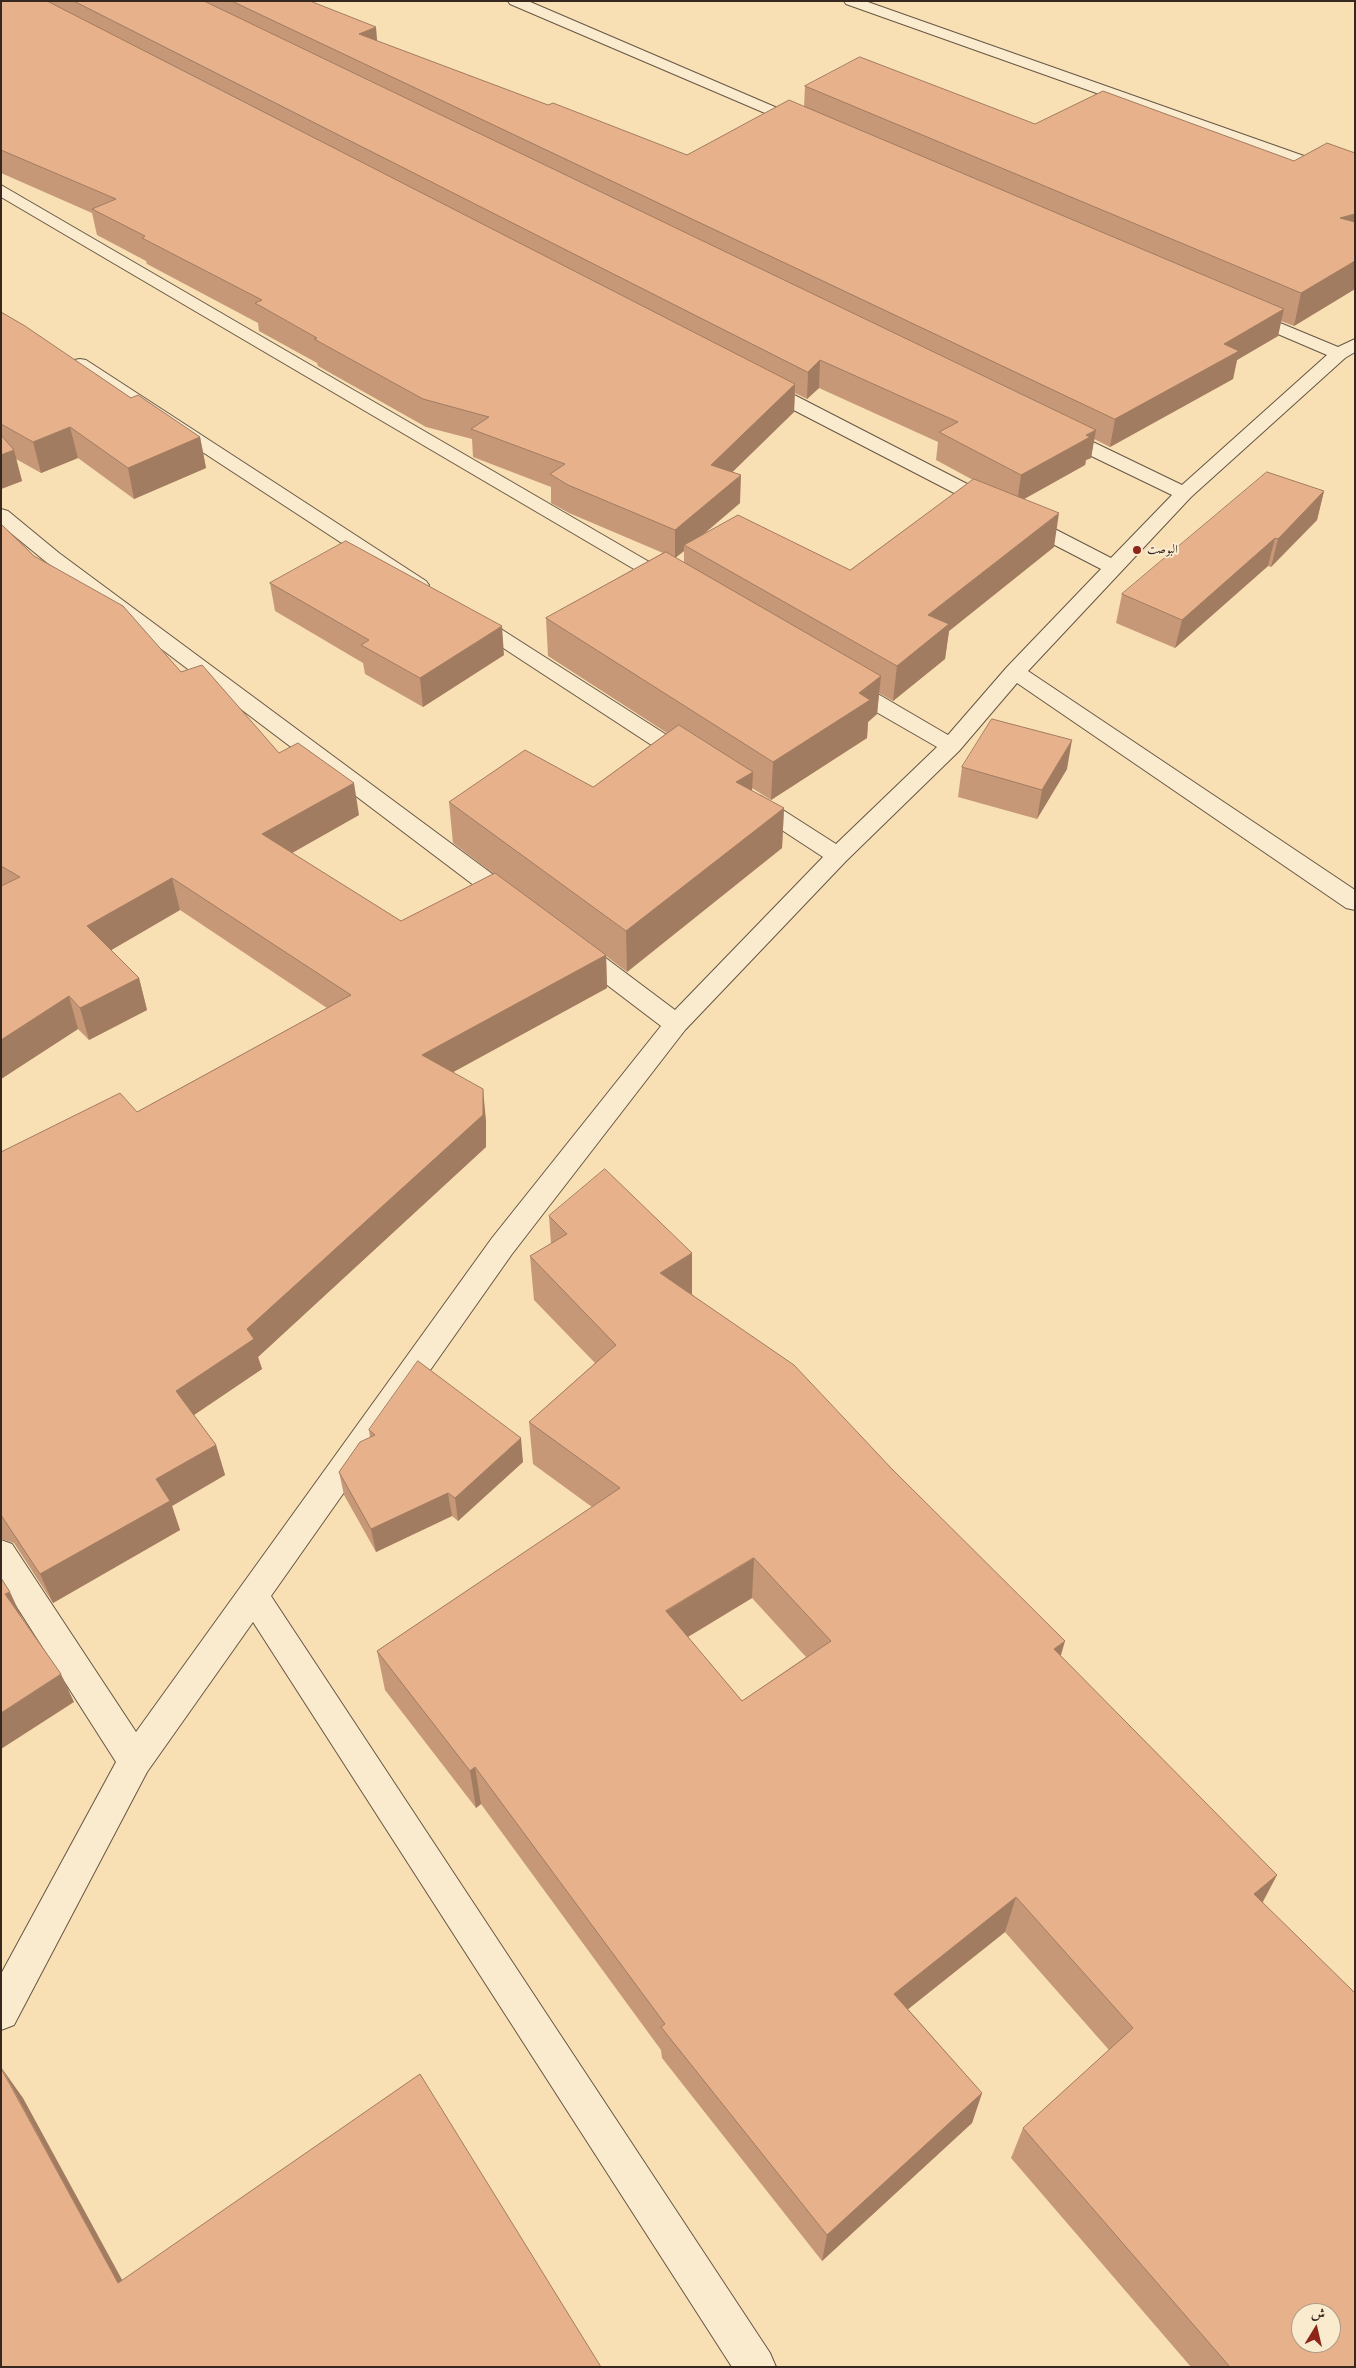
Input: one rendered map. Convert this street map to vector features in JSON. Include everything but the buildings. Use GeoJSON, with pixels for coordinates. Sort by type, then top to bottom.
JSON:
{"type":"FeatureCollection","features":[{"type":"Feature","properties":{"kind":"street"},"geometry":{"type":"LineString","coordinates":[[515,1],[817,130]]}},
{"type":"Feature","properties":{"kind":"street"},"geometry":{"type":"LineString","coordinates":[[851,1],[1355,180]]}},
{"type":"Feature","properties":{"kind":"street"},"geometry":{"type":"LineString","coordinates":[[1,190],[694,596]]}},
{"type":"Feature","properties":{"kind":"street"},"geometry":{"type":"LineString","coordinates":[[2,2010],[135,1761],[502,1246],[676,1024],[838,856],[951,746],[1015,672],[1184,493],[1347,349],[1229,307]]}},
{"type":"Feature","properties":{"kind":"street"},"geometry":{"type":"LineString","coordinates":[[60,351],[704,770]]}},
{"type":"Feature","properties":{"kind":"street"},"geometry":{"type":"LineString","coordinates":[[750,380],[1113,567]]}},
{"type":"Feature","properties":{"kind":"street"},"geometry":{"type":"LineString","coordinates":[[1040,424],[1184,493]]}},
{"type":"Feature","properties":{"kind":"street"},"geometry":{"type":"LineString","coordinates":[[1,515],[52,557],[532,916]]}},
{"type":"Feature","properties":{"kind":"street"},"geometry":{"type":"LineString","coordinates":[[1015,672],[1355,902]]}},
{"type":"Feature","properties":{"kind":"street"},"geometry":{"type":"LineString","coordinates":[[831,676],[951,746]]}},
{"type":"Feature","properties":{"kind":"street"},"geometry":{"type":"LineString","coordinates":[[738,791],[838,856]]}},
{"type":"Feature","properties":{"kind":"street"},"geometry":{"type":"LineString","coordinates":[[564,940],[676,1024]]}},
{"type":"Feature","properties":{"kind":"street"},"geometry":{"type":"LineString","coordinates":[[1,1554],[135,1761]]}},
{"type":"Feature","properties":{"kind":"street"},"geometry":{"type":"LineString","coordinates":[[253,1595],[756,2367]]}},
{"type":"Feature","properties":{"kind":"place","name":"البوصت"},"geometry":{"type":"Point","coordinates":[1137,550]}}]}
